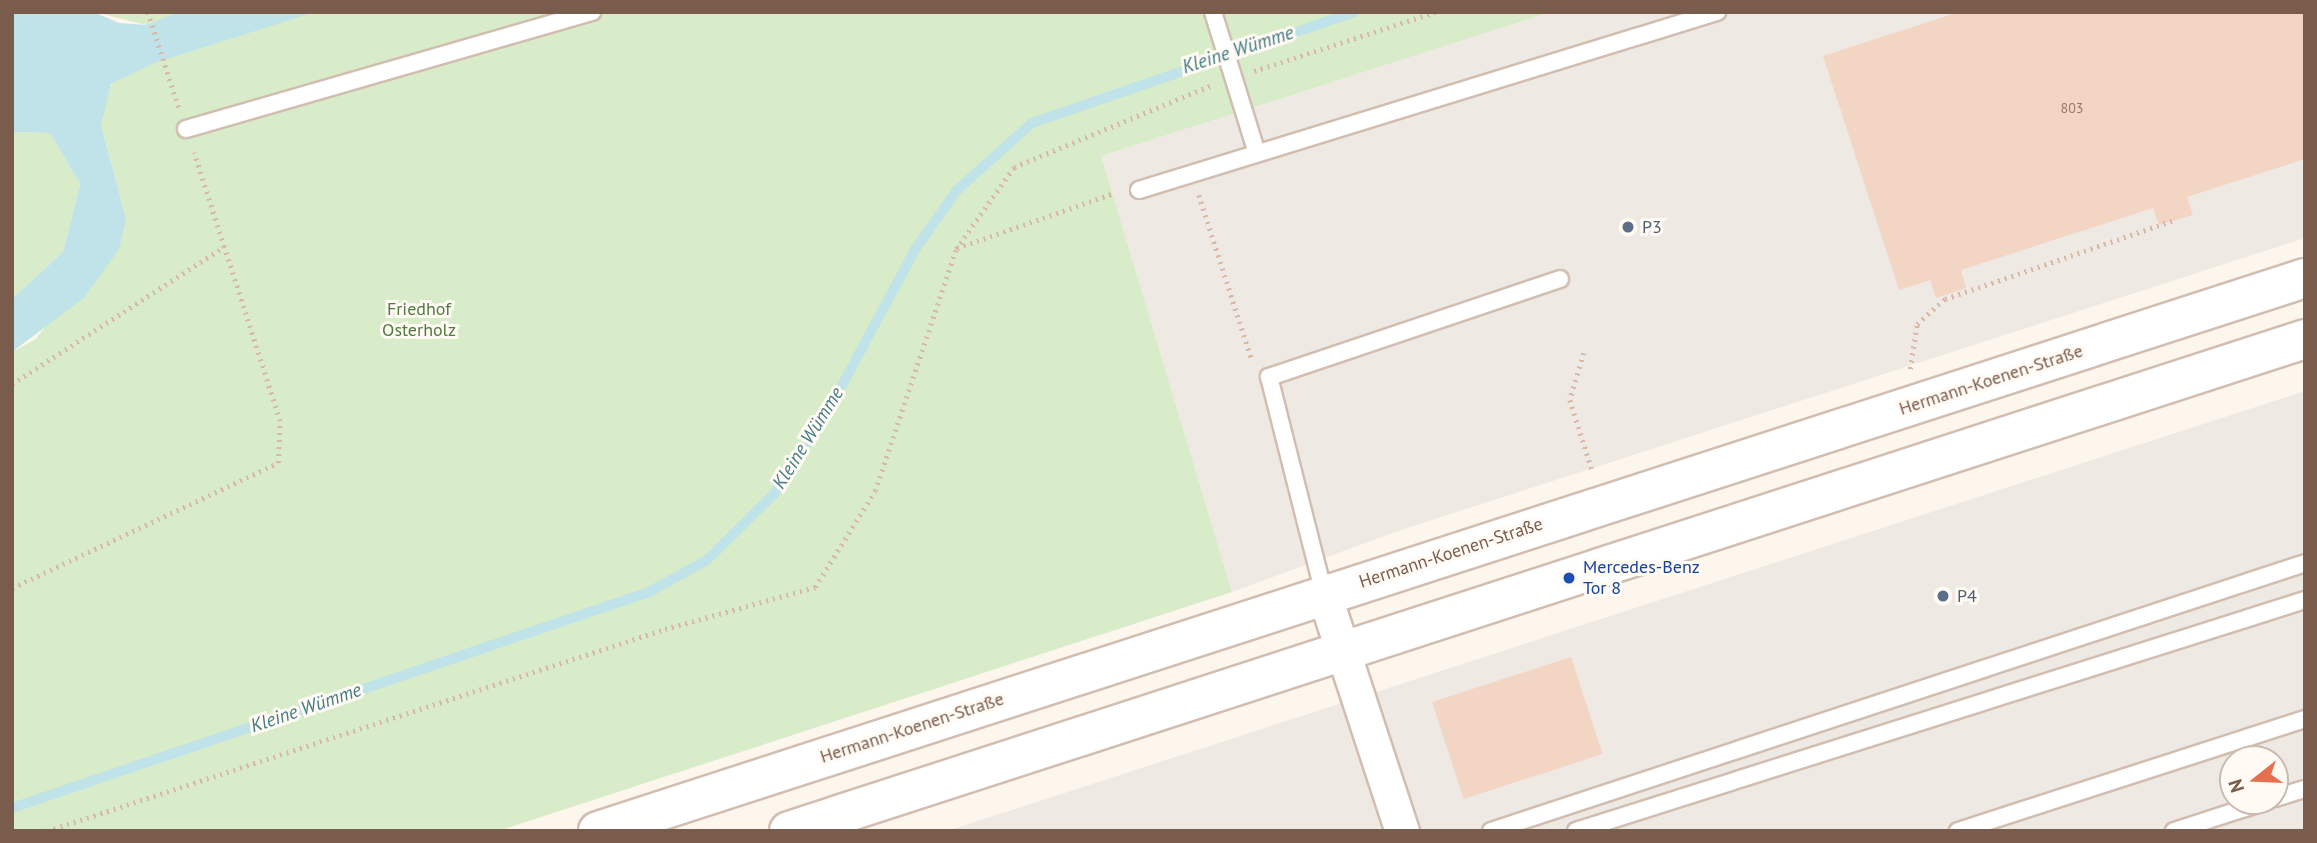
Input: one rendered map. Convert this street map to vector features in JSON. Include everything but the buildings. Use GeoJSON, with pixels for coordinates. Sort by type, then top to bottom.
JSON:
{"type":"FeatureCollection","features":[{"type":"Feature","properties":{"kind":"main road","name":"Hermann-Koenen-Straße"},"geometry":{"type":"LineString","coordinates":[[598,831],[2305,278]]}},
{"type":"Feature","properties":{"kind":"main road"},"geometry":{"type":"LineString","coordinates":[[789,831],[2305,339]]}},
{"type":"Feature","properties":{"kind":"street"},"geometry":{"type":"LineString","coordinates":[[1324,594],[1402,831]]}},
{"type":"Feature","properties":{"kind":"lane"},"geometry":{"type":"LineString","coordinates":[[186,129],[592,12]]}},
{"type":"Feature","properties":{"kind":"lane"},"geometry":{"type":"LineString","coordinates":[[1139,190],[1717,12]]}},
{"type":"Feature","properties":{"kind":"lane"},"geometry":{"type":"LineString","coordinates":[[1215,19],[1257,153]]}},
{"type":"Feature","properties":{"kind":"lane"},"geometry":{"type":"LineString","coordinates":[[1324,594],[1269,377],[1560,279]]}},
{"type":"Feature","properties":{"kind":"lane"},"geometry":{"type":"LineString","coordinates":[[1490,831],[2305,563]]}},
{"type":"Feature","properties":{"kind":"lane"},"geometry":{"type":"LineString","coordinates":[[1576,831],[2305,600]]}},
{"type":"Feature","properties":{"kind":"lane"},"geometry":{"type":"LineString","coordinates":[[1958,831],[2305,719]]}},
{"type":"Feature","properties":{"kind":"lane"},"geometry":{"type":"LineString","coordinates":[[2174,831],[2224,815]]}},
{"type":"Feature","properties":{"kind":"path"},"geometry":{"type":"LineString","coordinates":[[12,588],[278,463],[280,421],[148,12]]}},
{"type":"Feature","properties":{"kind":"path"},"geometry":{"type":"LineString","coordinates":[[47,831],[666,629],[815,587],[875,491],[956,248],[1014,167],[1233,78],[1436,12]]}},
{"type":"Feature","properties":{"kind":"path"},"geometry":{"type":"LineString","coordinates":[[1192,174],[1254,366],[1269,377]]}},
{"type":"Feature","properties":{"kind":"path"},"geometry":{"type":"LineString","coordinates":[[956,248],[1119,191],[1139,190]]}},
{"type":"Feature","properties":{"kind":"path"},"geometry":{"type":"LineString","coordinates":[[1903,408],[1917,324],[1951,295],[2175,220]]}},
{"type":"Feature","properties":{"kind":"path"},"geometry":{"type":"LineString","coordinates":[[12,384],[224,247]]}},
{"type":"Feature","properties":{"kind":"path"},"geometry":{"type":"LineString","coordinates":[[1584,354],[1570,400],[1603,504]]}},
{"type":"Feature","properties":{"kind":"shaded area"},"geometry":{"type":"Polygon","coordinates":[[[1551,12],[2305,12],[2305,238],[1398,531],[1232,592],[1100,156],[1551,12]]]}},
{"type":"Feature","properties":{"kind":"shaded area"},"geometry":{"type":"Polygon","coordinates":[[[2305,391],[2305,831],[947,831],[2305,391]]]}},
{"type":"Feature","properties":{"kind":"green space","name":"Friedhof Osterholz"},"geometry":{"type":"Polygon","coordinates":[[[94,12],[1551,12],[1101,156],[1232,592],[498,831],[12,831],[12,352],[36,339],[126,219],[101,125],[103,100],[146,25],[94,12]]]}},
{"type":"Feature","properties":{"kind":"green space"},"geometry":{"type":"Polygon","coordinates":[[[12,132],[50,133],[80,184],[63,252],[12,299],[12,132]]]}},
{"type":"Feature","properties":{"kind":"water"},"geometry":{"type":"Polygon","coordinates":[[[12,12],[94,12],[119,23],[146,25],[179,12],[315,12],[154,63],[111,84],[101,125],[126,219],[119,249],[85,297],[12,352],[12,299],[63,252],[80,184],[50,133],[12,132],[12,12]]]}},
{"type":"Feature","properties":{"kind":"waterway","name":"Kleine Wümme"},"geometry":{"type":"LineString","coordinates":[[12,808],[649,592],[707,560],[775,493],[826,415],[916,248],[957,190],[1032,123],[1354,12]]}},
{"type":"Feature","properties":{"kind":"place","name":"P3"},"geometry":{"type":"Point","coordinates":[1628,227]}},
{"type":"Feature","properties":{"kind":"place","name":"Mercedes-Benz Tor 8"},"geometry":{"type":"Point","coordinates":[1569,578]}},
{"type":"Feature","properties":{"kind":"place","name":"P4"},"geometry":{"type":"Point","coordinates":[1943,596]}}]}
